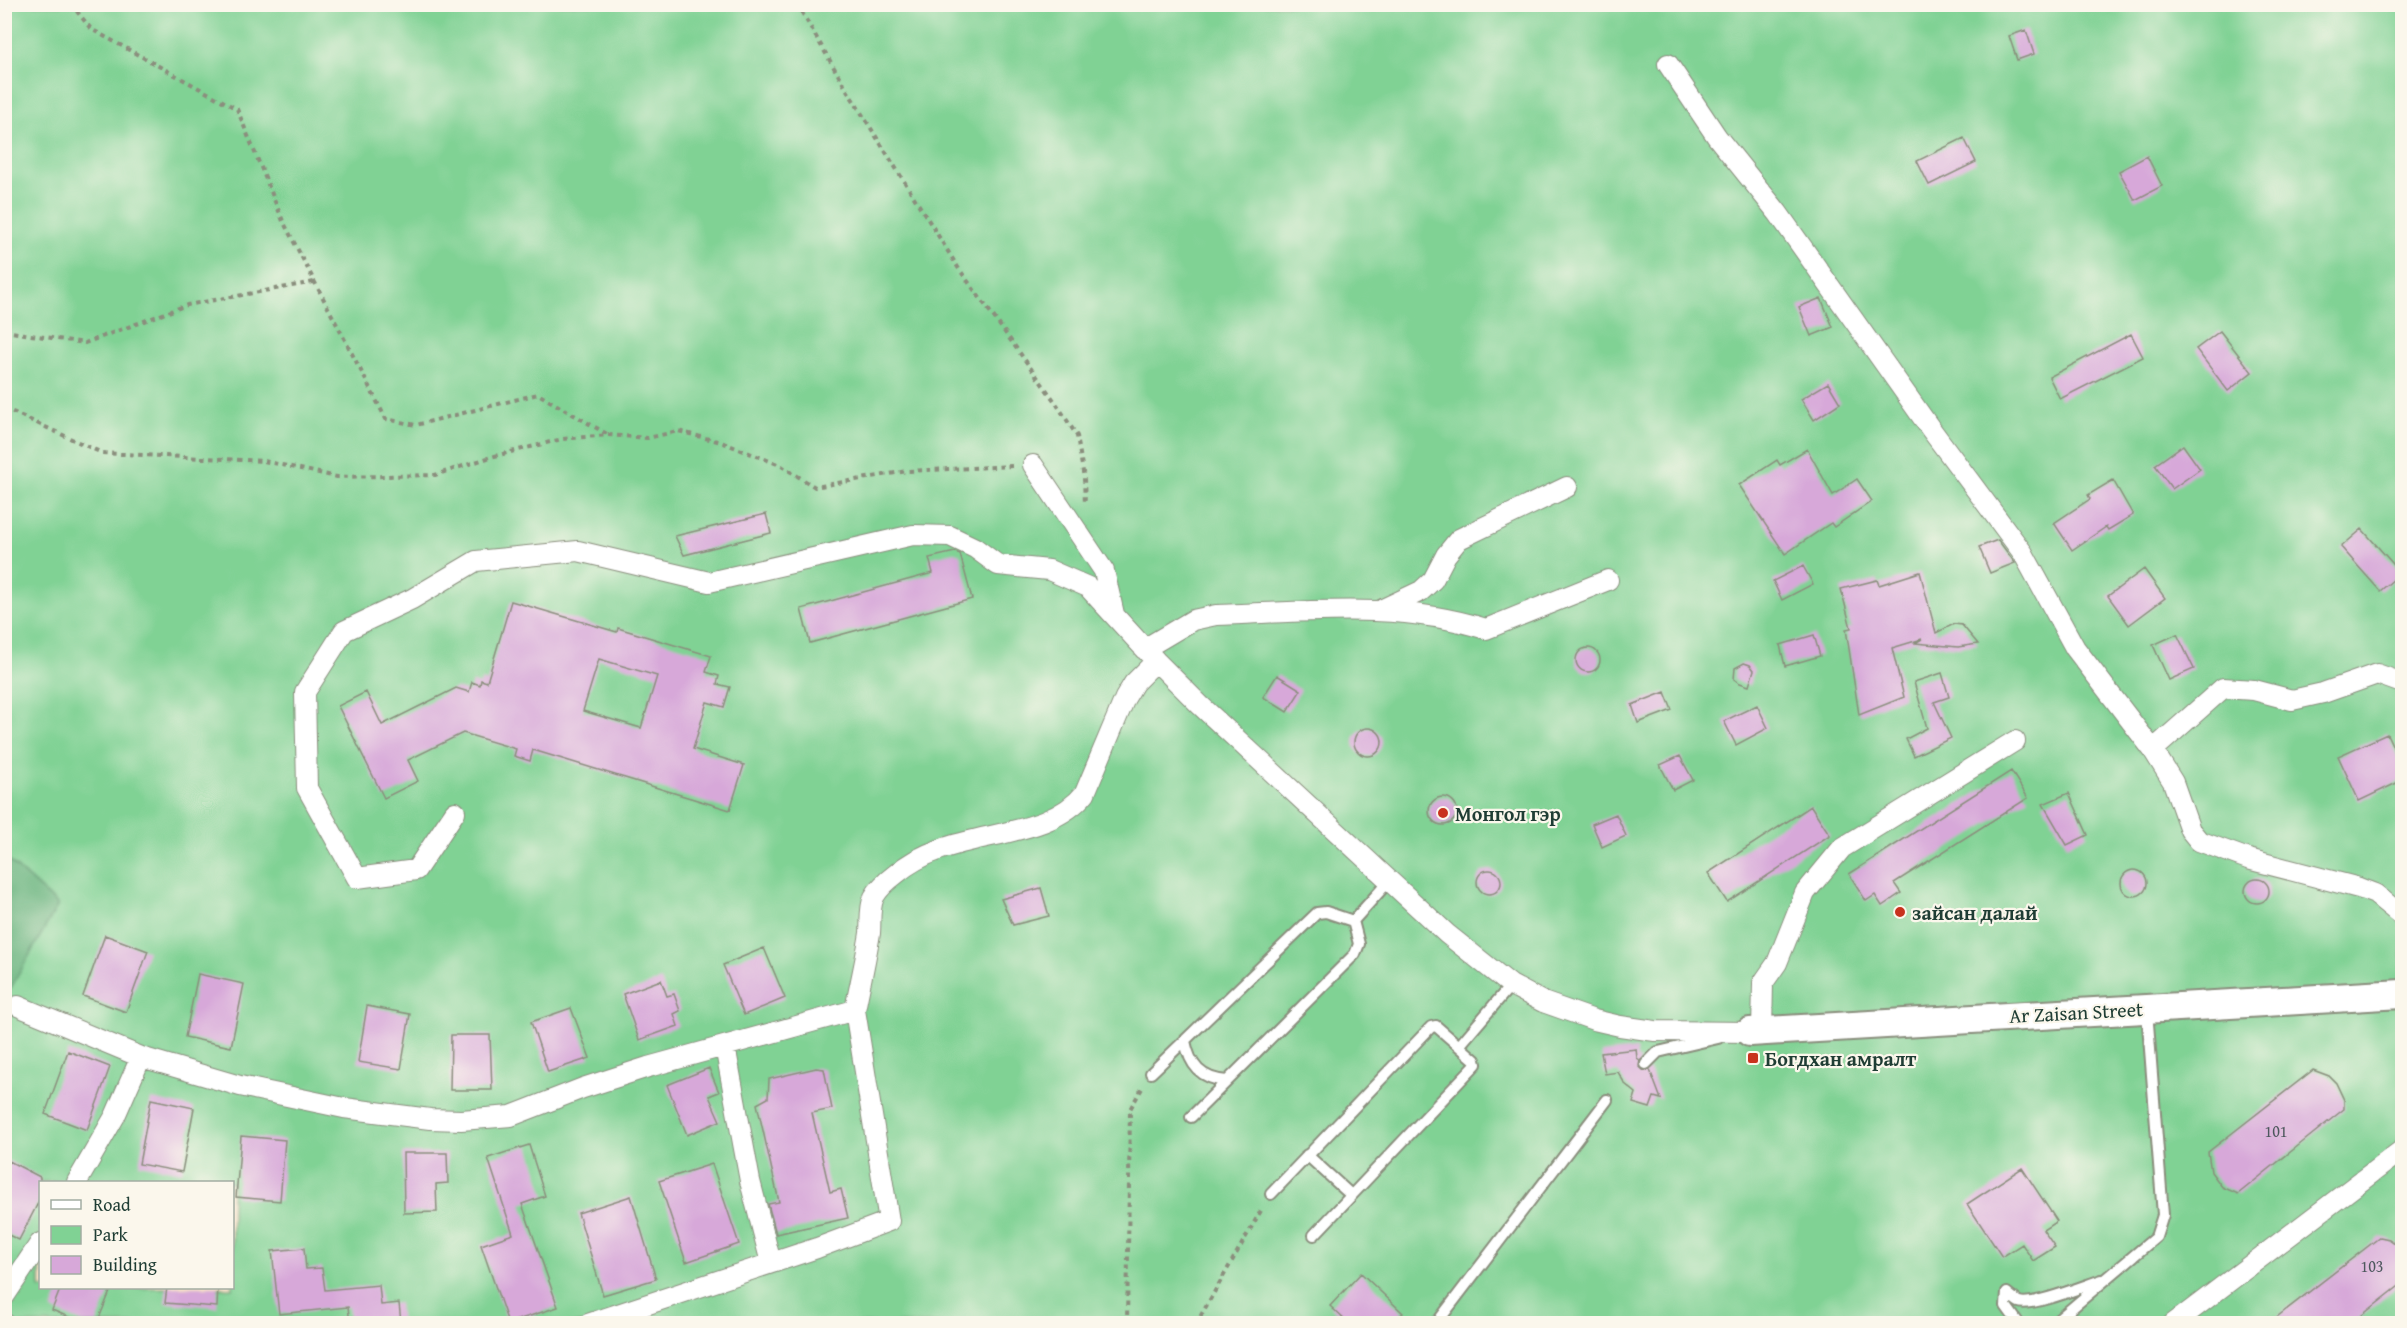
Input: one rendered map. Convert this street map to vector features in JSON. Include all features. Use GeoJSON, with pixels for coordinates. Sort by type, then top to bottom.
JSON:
{"type":"FeatureCollection","features":[{"type":"Feature","properties":{"kind":"street"},"geometry":{"type":"LineString","coordinates":[[1668,64],[1717,137],[1778,213],[1930,428],[2023,553],[2075,648],[2152,750],[2173,782],[2190,830],[2199,841],[2248,859],[2359,888],[2375,894],[2403,916]]}},
{"type":"Feature","properties":{"kind":"street"},"geometry":{"type":"LineString","coordinates":[[1033,465],[1104,571],[1114,615]]}},
{"type":"Feature","properties":{"kind":"street"},"geometry":{"type":"LineString","coordinates":[[1383,609],[1421,591],[1433,580],[1446,555],[1459,539],[1567,487]]}},
{"type":"Feature","properties":{"kind":"street"},"geometry":{"type":"LineString","coordinates":[[455,812],[416,870],[357,878],[307,788],[305,692],[344,631],[412,599],[476,561],[578,551],[709,582],[913,535],[950,536],[975,548],[998,565],[1049,570],[1088,587],[1150,655],[1389,881],[1465,951],[1511,985],[1550,1005],[1620,1026],[1655,1031],[1756,1031],[1763,983],[1777,963],[1804,893],[1842,848],[2014,741]]}},
{"type":"Feature","properties":{"kind":"street"},"geometry":{"type":"LineString","coordinates":[[588,1323],[771,1263],[889,1221],[855,1010],[870,933],[873,898],[884,884],[904,866],[927,853],[956,843],[1031,826],[1063,814],[1077,804],[1085,793],[1125,698],[1150,655],[1193,620],[1216,615],[1383,609],[1469,623],[1486,629],[1608,580]]}},
{"type":"Feature","properties":{"kind":"street"},"geometry":{"type":"LineString","coordinates":[[2152,750],[2223,688],[2254,690],[2292,700],[2323,693],[2377,674],[2403,683]]}},
{"type":"Feature","properties":{"kind":"street","name":"Ar Zaisan Street"},"geometry":{"type":"LineString","coordinates":[[1756,1031],[2403,994]]}},
{"type":"Feature","properties":{"kind":"street"},"geometry":{"type":"LineString","coordinates":[[18,1006],[141,1057],[240,1086],[344,1108],[430,1119],[461,1120],[511,1116],[583,1088],[855,1010]]}},
{"type":"Feature","properties":{"kind":"street"},"geometry":{"type":"LineString","coordinates":[[725,1046],[750,1181],[771,1263]]}},
{"type":"Feature","properties":{"kind":"street"},"geometry":{"type":"LineString","coordinates":[[78,1181],[115,1116],[141,1057]]}},
{"type":"Feature","properties":{"kind":"street"},"geometry":{"type":"LineString","coordinates":[[2173,1323],[2403,1150]]}},
{"type":"Feature","properties":{"kind":"street"},"geometry":{"type":"LineString","coordinates":[[4,1297],[39,1244]]}},
{"type":"Feature","properties":{"kind":"lane"},"geometry":{"type":"LineString","coordinates":[[1353,921],[1389,881]]}},
{"type":"Feature","properties":{"kind":"lane"},"geometry":{"type":"LineString","coordinates":[[1151,1073],[1317,914],[1326,912],[1353,921]]}},
{"type":"Feature","properties":{"kind":"lane"},"geometry":{"type":"LineString","coordinates":[[1191,1118],[1354,954],[1359,944],[1353,921]]}},
{"type":"Feature","properties":{"kind":"lane"},"geometry":{"type":"LineString","coordinates":[[1459,1046],[1511,985]]}},
{"type":"Feature","properties":{"kind":"lane"},"geometry":{"type":"LineString","coordinates":[[2054,1323],[2156,1237],[2163,1215],[2147,1007]]}},
{"type":"Feature","properties":{"kind":"lane"},"geometry":{"type":"LineString","coordinates":[[1271,1194],[1431,1027],[1436,1026],[1475,1060],[1476,1064],[1314,1235]]}},
{"type":"Feature","properties":{"kind":"lane"},"geometry":{"type":"LineString","coordinates":[[1646,1064],[1653,1056],[1666,1049],[1756,1031]]}},
{"type":"Feature","properties":{"kind":"lane"},"geometry":{"type":"LineString","coordinates":[[1185,1041],[1189,1058],[1195,1067],[1213,1080],[1227,1081]]}},
{"type":"Feature","properties":{"kind":"lane"},"geometry":{"type":"LineString","coordinates":[[1436,1323],[1607,1100]]}},
{"type":"Feature","properties":{"kind":"lane"},"geometry":{"type":"LineString","coordinates":[[1307,1155],[1351,1195]]}},
{"type":"Feature","properties":{"kind":"lane"},"geometry":{"type":"LineString","coordinates":[[2019,1323],[2006,1306],[2007,1293],[2020,1303],[2041,1301],[2108,1278]]}},
{"type":"Feature","properties":{"kind":"path"},"geometry":{"type":"LineString","coordinates":[[71,4],[92,29],[237,109],[283,222],[386,419],[416,425],[538,394],[608,435]]}},
{"type":"Feature","properties":{"kind":"path"},"geometry":{"type":"LineString","coordinates":[[797,4],[847,90],[959,269],[1056,403],[1077,436],[1084,478],[1087,544]]}},
{"type":"Feature","properties":{"kind":"path"},"geometry":{"type":"LineString","coordinates":[[4,331],[85,343],[188,305],[314,282]]}},
{"type":"Feature","properties":{"kind":"path"},"geometry":{"type":"LineString","coordinates":[[4,408],[102,453],[264,461],[337,477],[435,475],[491,457],[562,439],[608,435],[648,438],[678,431],[721,442],[780,465],[815,487],[907,471],[1033,465]]}},
{"type":"Feature","properties":{"kind":"path"},"geometry":{"type":"LineString","coordinates":[[1126,1323],[1130,1110],[1151,1073]]}},
{"type":"Feature","properties":{"kind":"path"},"geometry":{"type":"LineString","coordinates":[[1196,1323],[1271,1194]]}},
{"type":"Feature","properties":{"kind":"green space"},"geometry":{"type":"Polygon","coordinates":[[[5,5],[2402,5],[2402,1323],[5,1324],[5,5]]]}},
{"type":"Feature","properties":{"kind":"green space"},"geometry":{"type":"Polygon","coordinates":[[[5,857],[58,905],[5,998],[5,857]]]}},
{"type":"Feature","properties":{"kind":"building"},"geometry":{"type":"Polygon","coordinates":[[[2026,30],[2034,54],[2017,60],[2009,36],[2026,30]]]}},
{"type":"Feature","properties":{"kind":"building"},"geometry":{"type":"Polygon","coordinates":[[[1964,138],[1976,162],[1929,185],[1917,161],[1964,138]]]}},
{"type":"Feature","properties":{"kind":"building"},"geometry":{"type":"Polygon","coordinates":[[[2147,156],[2162,186],[2135,200],[2119,171],[2147,156]]]}},
{"type":"Feature","properties":{"kind":"building"},"geometry":{"type":"Polygon","coordinates":[[[1821,298],[1833,327],[1811,336],[1799,307],[1821,298]]]}},
{"type":"Feature","properties":{"kind":"building"},"geometry":{"type":"Polygon","coordinates":[[[2220,331],[2252,372],[2228,391],[2196,349],[2220,331]]]}},
{"type":"Feature","properties":{"kind":"building"},"geometry":{"type":"Polygon","coordinates":[[[2131,334],[2143,357],[2060,399],[2049,377],[2131,334]]]}},
{"type":"Feature","properties":{"kind":"building"},"geometry":{"type":"Polygon","coordinates":[[[1828,383],[1840,403],[1814,420],[1801,399],[1828,383]]]}},
{"type":"Feature","properties":{"kind":"building"},"geometry":{"type":"Polygon","coordinates":[[[2183,445],[2200,469],[2172,489],[2155,465],[2183,445]]]}},
{"type":"Feature","properties":{"kind":"building"},"geometry":{"type":"Polygon","coordinates":[[[1807,449],[1833,495],[1857,479],[1872,501],[1834,527],[1831,523],[1785,554],[1739,485],[1777,460],[1780,465],[1807,449]]]}},
{"type":"Feature","properties":{"kind":"building"},"geometry":{"type":"Polygon","coordinates":[[[2113,480],[2133,515],[2108,530],[2106,527],[2072,550],[2054,523],[2090,499],[2088,495],[2113,480]]]}},
{"type":"Feature","properties":{"kind":"building"},"geometry":{"type":"Polygon","coordinates":[[[766,514],[771,533],[684,555],[675,536],[766,514]]]}},
{"type":"Feature","properties":{"kind":"building"},"geometry":{"type":"Polygon","coordinates":[[[2362,529],[2401,573],[2380,591],[2341,547],[2362,529]]]}},
{"type":"Feature","properties":{"kind":"building"},"geometry":{"type":"Polygon","coordinates":[[[1998,540],[2015,563],[1990,573],[1979,547],[1998,540]]]}},
{"type":"Feature","properties":{"kind":"building"},"geometry":{"type":"Polygon","coordinates":[[[955,552],[960,554],[972,599],[810,643],[801,609],[933,573],[929,558],[955,552]]]}},
{"type":"Feature","properties":{"kind":"building"},"geometry":{"type":"Polygon","coordinates":[[[1803,566],[1813,584],[1782,600],[1773,581],[1803,566]]]}},
{"type":"Feature","properties":{"kind":"building"},"geometry":{"type":"Polygon","coordinates":[[[2144,569],[2165,598],[2129,625],[2108,596],[2144,569]]]}},
{"type":"Feature","properties":{"kind":"building"},"geometry":{"type":"Polygon","coordinates":[[[1920,572],[1936,633],[1954,624],[1962,625],[1978,644],[1958,647],[1915,643],[1922,639],[1892,648],[1904,697],[1859,715],[1846,629],[1851,628],[1841,589],[1877,580],[1879,585],[1920,572]]]}},
{"type":"Feature","properties":{"kind":"building"},"geometry":{"type":"Polygon","coordinates":[[[511,601],[617,632],[618,628],[711,656],[706,672],[719,676],[717,684],[730,687],[724,707],[707,702],[693,749],[744,765],[730,810],[533,750],[530,761],[514,756],[516,749],[463,733],[408,760],[418,781],[384,798],[338,706],[366,692],[382,725],[456,688],[469,692],[472,682],[480,685],[481,680],[487,682],[511,601]],[[599,659],[583,711],[641,728],[657,676],[599,659]]]}},
{"type":"Feature","properties":{"kind":"building"},"geometry":{"type":"Polygon","coordinates":[[[2177,634],[2194,669],[2169,680],[2153,645],[2177,634]]]}},
{"type":"Feature","properties":{"kind":"building"},"geometry":{"type":"Polygon","coordinates":[[[1814,635],[1820,656],[1785,666],[1780,645],[1814,635]]]}},
{"type":"Feature","properties":{"kind":"building"},"geometry":{"type":"Polygon","coordinates":[[[1588,648],[1597,651],[1600,660],[1597,669],[1588,672],[1579,669],[1576,660],[1579,651],[1588,648]]]}},
{"type":"Feature","properties":{"kind":"building"},"geometry":{"type":"Polygon","coordinates":[[[1744,663],[1750,665],[1754,670],[1749,686],[1734,679],[1735,668],[1744,663]]]}},
{"type":"Feature","properties":{"kind":"building"},"geometry":{"type":"Polygon","coordinates":[[[1942,673],[1949,697],[1934,702],[1951,738],[1914,756],[1906,739],[1927,728],[1914,682],[1942,673]]]}},
{"type":"Feature","properties":{"kind":"building"},"geometry":{"type":"Polygon","coordinates":[[[1277,675],[1301,690],[1287,712],[1263,697],[1277,675]]]}},
{"type":"Feature","properties":{"kind":"building"},"geometry":{"type":"Polygon","coordinates":[[[1665,692],[1672,710],[1638,723],[1632,705],[1665,692]]]}},
{"type":"Feature","properties":{"kind":"building"},"geometry":{"type":"Polygon","coordinates":[[[1757,705],[1768,728],[1736,745],[1724,721],[1757,705]]]}},
{"type":"Feature","properties":{"kind":"building"},"geometry":{"type":"Polygon","coordinates":[[[1368,728],[1378,732],[1382,742],[1378,752],[1368,756],[1358,752],[1354,742],[1358,732],[1368,728]]]}},
{"type":"Feature","properties":{"kind":"building"},"geometry":{"type":"Polygon","coordinates":[[[2387,734],[2403,768],[2403,780],[2359,801],[2338,756],[2387,734]]]}},
{"type":"Feature","properties":{"kind":"building"},"geometry":{"type":"Polygon","coordinates":[[[1680,756],[1693,780],[1673,790],[1660,765],[1680,756]]]}},
{"type":"Feature","properties":{"kind":"building"},"geometry":{"type":"Polygon","coordinates":[[[2011,771],[2028,798],[1894,883],[1901,893],[1882,906],[1875,895],[1866,901],[1849,874],[2011,771]]]}},
{"type":"Feature","properties":{"kind":"building"},"geometry":{"type":"Polygon","coordinates":[[[2069,793],[2088,835],[2067,845],[2043,804],[2069,793]]]}},
{"type":"Feature","properties":{"kind":"building","name":"Монгол гэр"},"geometry":{"type":"Polygon","coordinates":[[[1443,797],[1453,801],[1457,811],[1453,821],[1443,825],[1433,821],[1429,811],[1433,801],[1443,797]]]}},
{"type":"Feature","properties":{"kind":"building"},"geometry":{"type":"Polygon","coordinates":[[[1811,806],[1830,835],[1727,902],[1708,873],[1811,806]]]}},
{"type":"Feature","properties":{"kind":"building"},"geometry":{"type":"Polygon","coordinates":[[[1616,814],[1626,836],[1602,847],[1592,824],[1616,814]]]}},
{"type":"Feature","properties":{"kind":"building","name":"Монгол гэр"},"geometry":{"type":"Polygon","coordinates":[[[1489,870],[1497,874],[1501,882],[1497,890],[1489,894],[1481,890],[1477,882],[1481,874],[1489,870]]]}},
{"type":"Feature","properties":{"kind":"building"},"geometry":{"type":"Polygon","coordinates":[[[2134,870],[2143,874],[2147,883],[2143,892],[2134,896],[2125,892],[2121,883],[2125,874],[2134,870]]]}},
{"type":"Feature","properties":{"kind":"building"},"geometry":{"type":"Polygon","coordinates":[[[2257,879],[2265,883],[2269,891],[2265,899],[2257,903],[2249,899],[2245,891],[2249,883],[2257,879]]]}},
{"type":"Feature","properties":{"kind":"building"},"geometry":{"type":"Polygon","coordinates":[[[1041,888],[1049,916],[1013,925],[1001,899],[1041,888]]]}},
{"type":"Feature","properties":{"kind":"building"},"geometry":{"type":"Polygon","coordinates":[[[105,935],[148,951],[126,1012],[83,996],[105,935]]]}},
{"type":"Feature","properties":{"kind":"building"},"geometry":{"type":"Polygon","coordinates":[[[764,948],[785,998],[744,1015],[723,965],[764,948]]]}},
{"type":"Feature","properties":{"kind":"building"},"geometry":{"type":"Polygon","coordinates":[[[198,974],[244,984],[231,1047],[185,1037],[198,974]]]}},
{"type":"Feature","properties":{"kind":"building"},"geometry":{"type":"Polygon","coordinates":[[[661,980],[667,996],[674,994],[680,1011],[674,1014],[678,1026],[639,1040],[623,994],[661,980]]]}},
{"type":"Feature","properties":{"kind":"building"},"geometry":{"type":"Polygon","coordinates":[[[367,1006],[410,1014],[401,1069],[358,1062],[367,1006]]]}},
{"type":"Feature","properties":{"kind":"building"},"geometry":{"type":"Polygon","coordinates":[[[571,1008],[590,1058],[548,1072],[531,1022],[571,1008]]]}},
{"type":"Feature","properties":{"kind":"building"},"geometry":{"type":"Polygon","coordinates":[[[451,1035],[490,1035],[492,1090],[450,1090],[451,1035]]]}},
{"type":"Feature","properties":{"kind":"building"},"geometry":{"type":"Polygon","coordinates":[[[1636,1049],[1637,1058],[1640,1060],[1639,1066],[1644,1071],[1650,1070],[1661,1099],[1654,1097],[1650,1108],[1633,1103],[1636,1093],[1625,1084],[1618,1072],[1605,1074],[1601,1053],[1636,1049]]]}},
{"type":"Feature","properties":{"kind":"building"},"geometry":{"type":"Polygon","coordinates":[[[68,1051],[110,1067],[87,1130],[45,1114],[68,1051]]]}},
{"type":"Feature","properties":{"kind":"building"},"geometry":{"type":"Polygon","coordinates":[[[709,1068],[719,1092],[709,1096],[720,1121],[687,1135],[667,1085],[709,1068]]]}},
{"type":"Feature","properties":{"kind":"building"},"geometry":{"type":"Polygon","coordinates":[[[816,1068],[824,1069],[832,1109],[812,1113],[830,1192],[841,1189],[848,1218],[776,1234],[768,1204],[779,1202],[757,1104],[768,1098],[769,1079],[816,1068]]]}},
{"type":"Feature","properties":{"kind":"building"},"geometry":{"type":"Polygon","coordinates":[[[2313,1070],[2329,1076],[2336,1083],[2344,1100],[2344,1109],[2238,1194],[2222,1187],[2211,1172],[2208,1152],[2313,1070]]]}},
{"type":"Feature","properties":{"kind":"building"},"geometry":{"type":"Polygon","coordinates":[[[151,1099],[194,1108],[182,1172],[139,1164],[151,1099]]]}},
{"type":"Feature","properties":{"kind":"building"},"geometry":{"type":"Polygon","coordinates":[[[241,1136],[285,1140],[280,1201],[236,1197],[241,1136]]]}},
{"type":"Feature","properties":{"kind":"building"},"geometry":{"type":"Polygon","coordinates":[[[529,1145],[545,1196],[522,1204],[558,1307],[508,1323],[481,1245],[513,1234],[488,1158],[529,1145]]]}},
{"type":"Feature","properties":{"kind":"building"},"geometry":{"type":"Polygon","coordinates":[[[403,1153],[447,1153],[448,1183],[436,1184],[437,1212],[404,1213],[403,1153]]]}},
{"type":"Feature","properties":{"kind":"building"},"geometry":{"type":"Polygon","coordinates":[[[9,1161],[40,1177],[39,1201],[19,1240],[4,1233],[4,1170],[9,1161]]]}},
{"type":"Feature","properties":{"kind":"building"},"geometry":{"type":"Polygon","coordinates":[[[712,1164],[739,1244],[686,1262],[659,1181],[712,1164]]]}},
{"type":"Feature","properties":{"kind":"building"},"geometry":{"type":"Polygon","coordinates":[[[2022,1168],[2057,1221],[2043,1230],[2055,1247],[2033,1261],[2022,1244],[2002,1257],[1967,1204],[2022,1168]]]}},
{"type":"Feature","properties":{"kind":"building"},"geometry":{"type":"Polygon","coordinates":[[[631,1196],[656,1279],[603,1295],[578,1213],[631,1196]]]}},
{"type":"Feature","properties":{"kind":"building"},"geometry":{"type":"Polygon","coordinates":[[[2380,1237],[2389,1239],[2403,1249],[2403,1283],[2352,1323],[2269,1323],[2380,1237]]]}},
{"type":"Feature","properties":{"kind":"building"},"geometry":{"type":"Polygon","coordinates":[[[304,1248],[306,1269],[322,1268],[325,1290],[379,1285],[381,1305],[399,1303],[401,1323],[350,1323],[348,1307],[279,1314],[272,1251],[304,1248]]]}},
{"type":"Feature","properties":{"kind":"building"},"geometry":{"type":"Polygon","coordinates":[[[1361,1273],[1403,1313],[1392,1323],[1348,1323],[1330,1306],[1361,1273]]]}},
{"type":"Feature","properties":{"kind":"building"},"geometry":{"type":"Polygon","coordinates":[[[60,1289],[111,1289],[97,1323],[83,1323],[52,1310],[60,1289]]]}},
{"type":"Feature","properties":{"kind":"building"},"geometry":{"type":"Polygon","coordinates":[[[167,1289],[218,1289],[217,1307],[165,1303],[167,1289]]]}},
{"type":"Feature","properties":{"kind":"place","name":"Монгол гэр"},"geometry":{"type":"Point","coordinates":[1443,813]}},
{"type":"Feature","properties":{"kind":"place","name":"зайсан далай"},"geometry":{"type":"Point","coordinates":[1900,912]}},
{"type":"Feature","properties":{"kind":"place","name":"Богдхан амралт"},"geometry":{"type":"Point","coordinates":[1753,1058]}}]}
